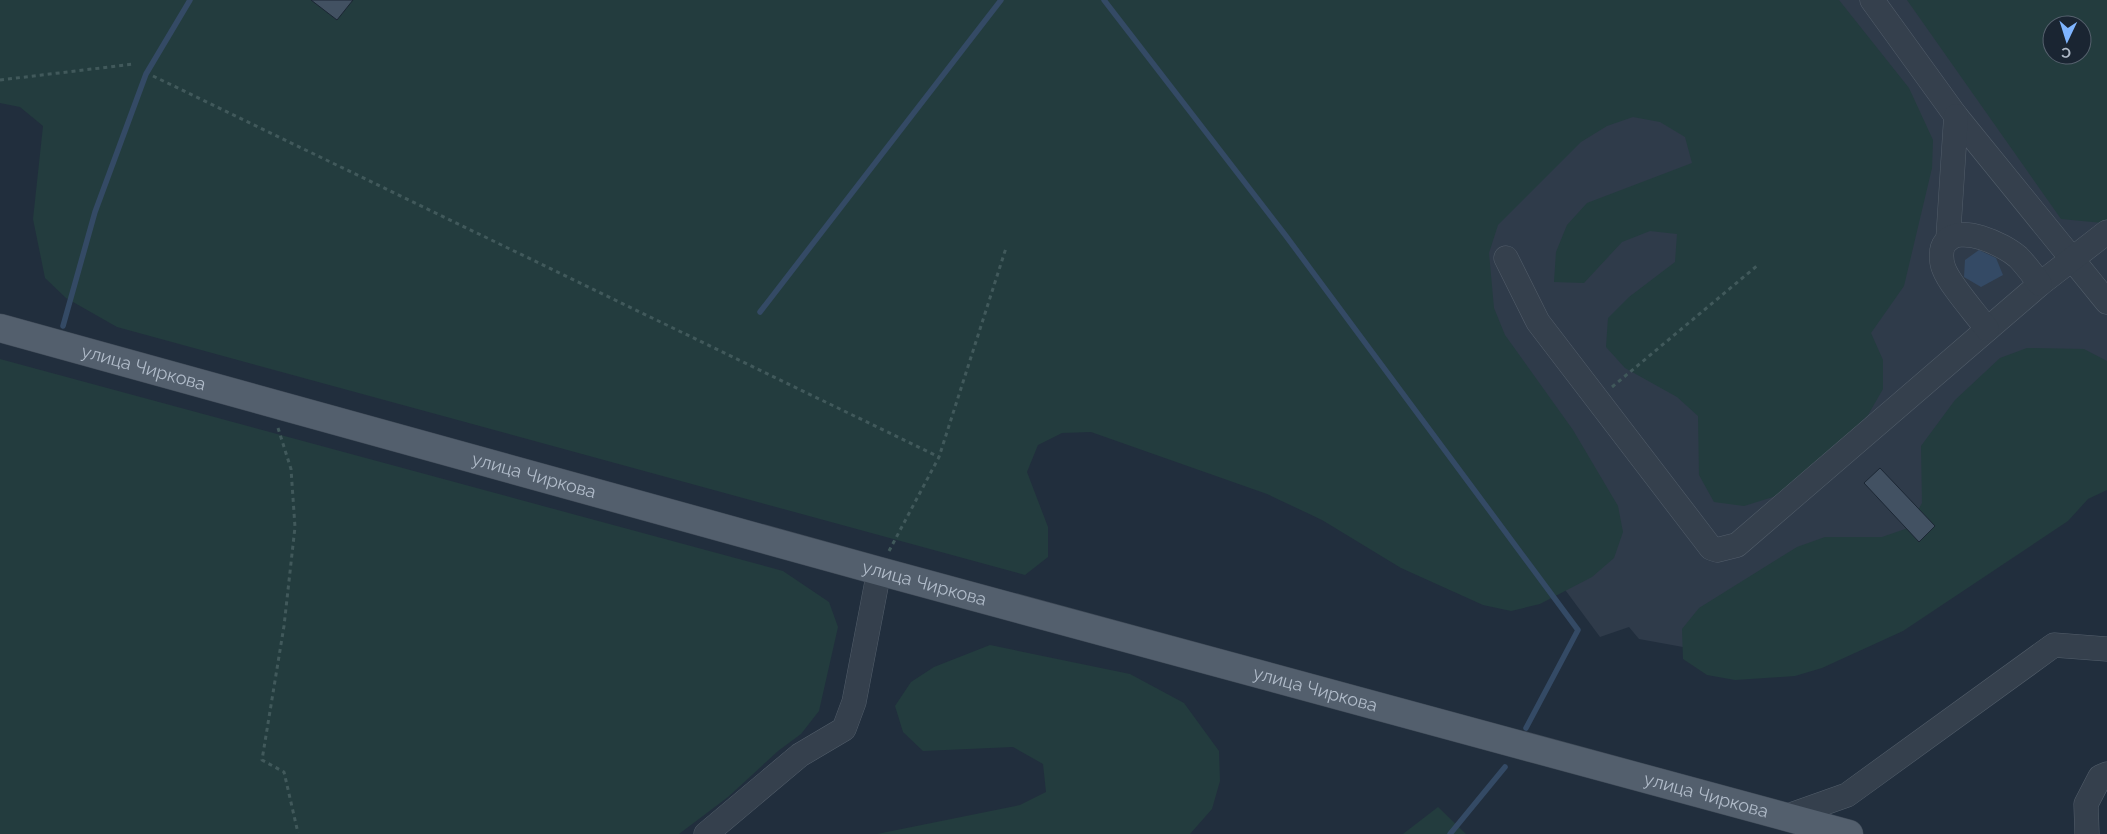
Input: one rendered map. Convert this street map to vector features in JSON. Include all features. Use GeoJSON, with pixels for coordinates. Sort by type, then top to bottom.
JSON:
{"type":"FeatureCollection","features":[{"type":"Feature","properties":{"kind":"main road","name":"улица Чиркова"},"geometry":{"type":"LineString","coordinates":[[0,328],[879,571],[1849,834]]}},
{"type":"Feature","properties":{"kind":"street"},"geometry":{"type":"LineString","coordinates":[[1872,0],[1956,116],[2107,302]]}},
{"type":"Feature","properties":{"kind":"street"},"geometry":{"type":"LineString","coordinates":[[1956,116],[1948,240],[1942,252],[1944,269],[1987,329]]}},
{"type":"Feature","properties":{"kind":"street"},"geometry":{"type":"LineString","coordinates":[[1506,258],[1538,322],[1711,548],[1717,550],[1737,545],[2040,284],[2107,232]]}},
{"type":"Feature","properties":{"kind":"street"},"geometry":{"type":"LineString","coordinates":[[1948,240],[1954,235],[1970,235],[1994,242],[2017,257],[2040,284]]}},
{"type":"Feature","properties":{"kind":"street"},"geometry":{"type":"LineString","coordinates":[[706,834],[800,754],[844,729],[854,702],[879,571]]}},
{"type":"Feature","properties":{"kind":"street"},"geometry":{"type":"LineString","coordinates":[[1785,817],[1847,795],[2054,645],[2107,649]]}},
{"type":"Feature","properties":{"kind":"street"},"geometry":{"type":"LineString","coordinates":[[2087,834],[2086,804],[2100,777],[2107,774]]}},
{"type":"Feature","properties":{"kind":"path"},"geometry":{"type":"LineString","coordinates":[[0,80],[134,64]]}},
{"type":"Feature","properties":{"kind":"path"},"geometry":{"type":"LineString","coordinates":[[153,76],[939,457]]}},
{"type":"Feature","properties":{"kind":"path"},"geometry":{"type":"LineString","coordinates":[[879,571],[939,457],[1006,248]]}},
{"type":"Feature","properties":{"kind":"path"},"geometry":{"type":"LineString","coordinates":[[1596,400],[1758,265]]}},
{"type":"Feature","properties":{"kind":"path"},"geometry":{"type":"LineString","coordinates":[[270,403],[291,469],[295,527],[284,626],[262,760],[284,772],[298,833]]}},
{"type":"Feature","properties":{"kind":"shaded area"},"geometry":{"type":"Polygon","coordinates":[[[1129,0],[2107,0],[2107,460],[1716,653],[1639,639],[1629,627],[1600,637],[1129,0]]]}},
{"type":"Feature","properties":{"kind":"green space"},"geometry":{"type":"Polygon","coordinates":[[[0,0],[1839,0],[1909,88],[1933,140],[1932,168],[1904,286],[1871,333],[1883,360],[1883,389],[1868,415],[1800,481],[1773,497],[1744,506],[1714,502],[1699,475],[1698,416],[1677,397],[1625,368],[1606,347],[1608,318],[1629,297],[1675,262],[1677,234],[1650,231],[1622,242],[1584,283],[1554,282],[1556,252],[1567,225],[1587,203],[1692,163],[1685,137],[1660,122],[1633,117],[1607,126],[1581,142],[1498,225],[1489,253],[1494,308],[1505,335],[1573,430],[1618,506],[1623,532],[1614,558],[1592,577],[1540,604],[1511,611],[1483,605],[1401,568],[1322,520],[1267,494],[1091,432],[1062,433],[1038,445],[1027,472],[1048,527],[1048,557],[1025,575],[117,327],[66,298],[45,278],[33,219],[43,126],[20,107],[0,103],[0,0]]]}},
{"type":"Feature","properties":{"kind":"green space"},"geometry":{"type":"Polygon","coordinates":[[[1907,0],[2107,0],[2107,220],[2103,223],[2061,219],[1907,0]]]}},
{"type":"Feature","properties":{"kind":"green space"},"geometry":{"type":"Polygon","coordinates":[[[2027,348],[2084,349],[2107,361],[2107,490],[2088,499],[2068,521],[1903,631],[1822,668],[1795,676],[1735,680],[1707,675],[1683,659],[1682,629],[1699,608],[1797,547],[1825,537],[1882,537],[1908,528],[1922,503],[1921,446],[1955,400],[2000,358],[2027,348]]]}},
{"type":"Feature","properties":{"kind":"green space"},"geometry":{"type":"Polygon","coordinates":[[[0,359],[783,571],[829,602],[838,627],[819,711],[801,734],[778,751],[728,797],[679,834],[0,834],[0,359]]]}},
{"type":"Feature","properties":{"kind":"green space"},"geometry":{"type":"Polygon","coordinates":[[[990,645],[1130,674],[1184,703],[1219,751],[1220,781],[1212,809],[1190,834],[877,834],[1020,805],[1046,792],[1043,764],[1013,747],[923,751],[903,732],[895,706],[911,682],[934,667],[990,645]]]}},
{"type":"Feature","properties":{"kind":"green space"},"geometry":{"type":"Polygon","coordinates":[[[1438,807],[1466,834],[1403,834],[1438,807]]]}},
{"type":"Feature","properties":{"kind":"water"},"geometry":{"type":"Polygon","coordinates":[[[1979,250],[1996,258],[2003,275],[1981,287],[1964,277],[1965,260],[1979,250]]]}},
{"type":"Feature","properties":{"kind":"building"},"geometry":{"type":"Polygon","coordinates":[[[311,0],[353,0],[337,20],[311,0]]]}},
{"type":"Feature","properties":{"kind":"building"},"geometry":{"type":"Polygon","coordinates":[[[1880,468],[1935,526],[1919,542],[1864,483],[1880,468]]]}},
{"type":"Feature","properties":{"kind":"waterway"},"geometry":{"type":"LineString","coordinates":[[63,326],[95,212],[146,74],[190,0]]}},
{"type":"Feature","properties":{"kind":"waterway"},"geometry":{"type":"LineString","coordinates":[[760,312],[1001,0]]}},
{"type":"Feature","properties":{"kind":"waterway"},"geometry":{"type":"LineString","coordinates":[[1104,0],[1286,236],[1578,630],[1526,728]]}},
{"type":"Feature","properties":{"kind":"waterway"},"geometry":{"type":"LineString","coordinates":[[1450,834],[1505,767]]}}]}
